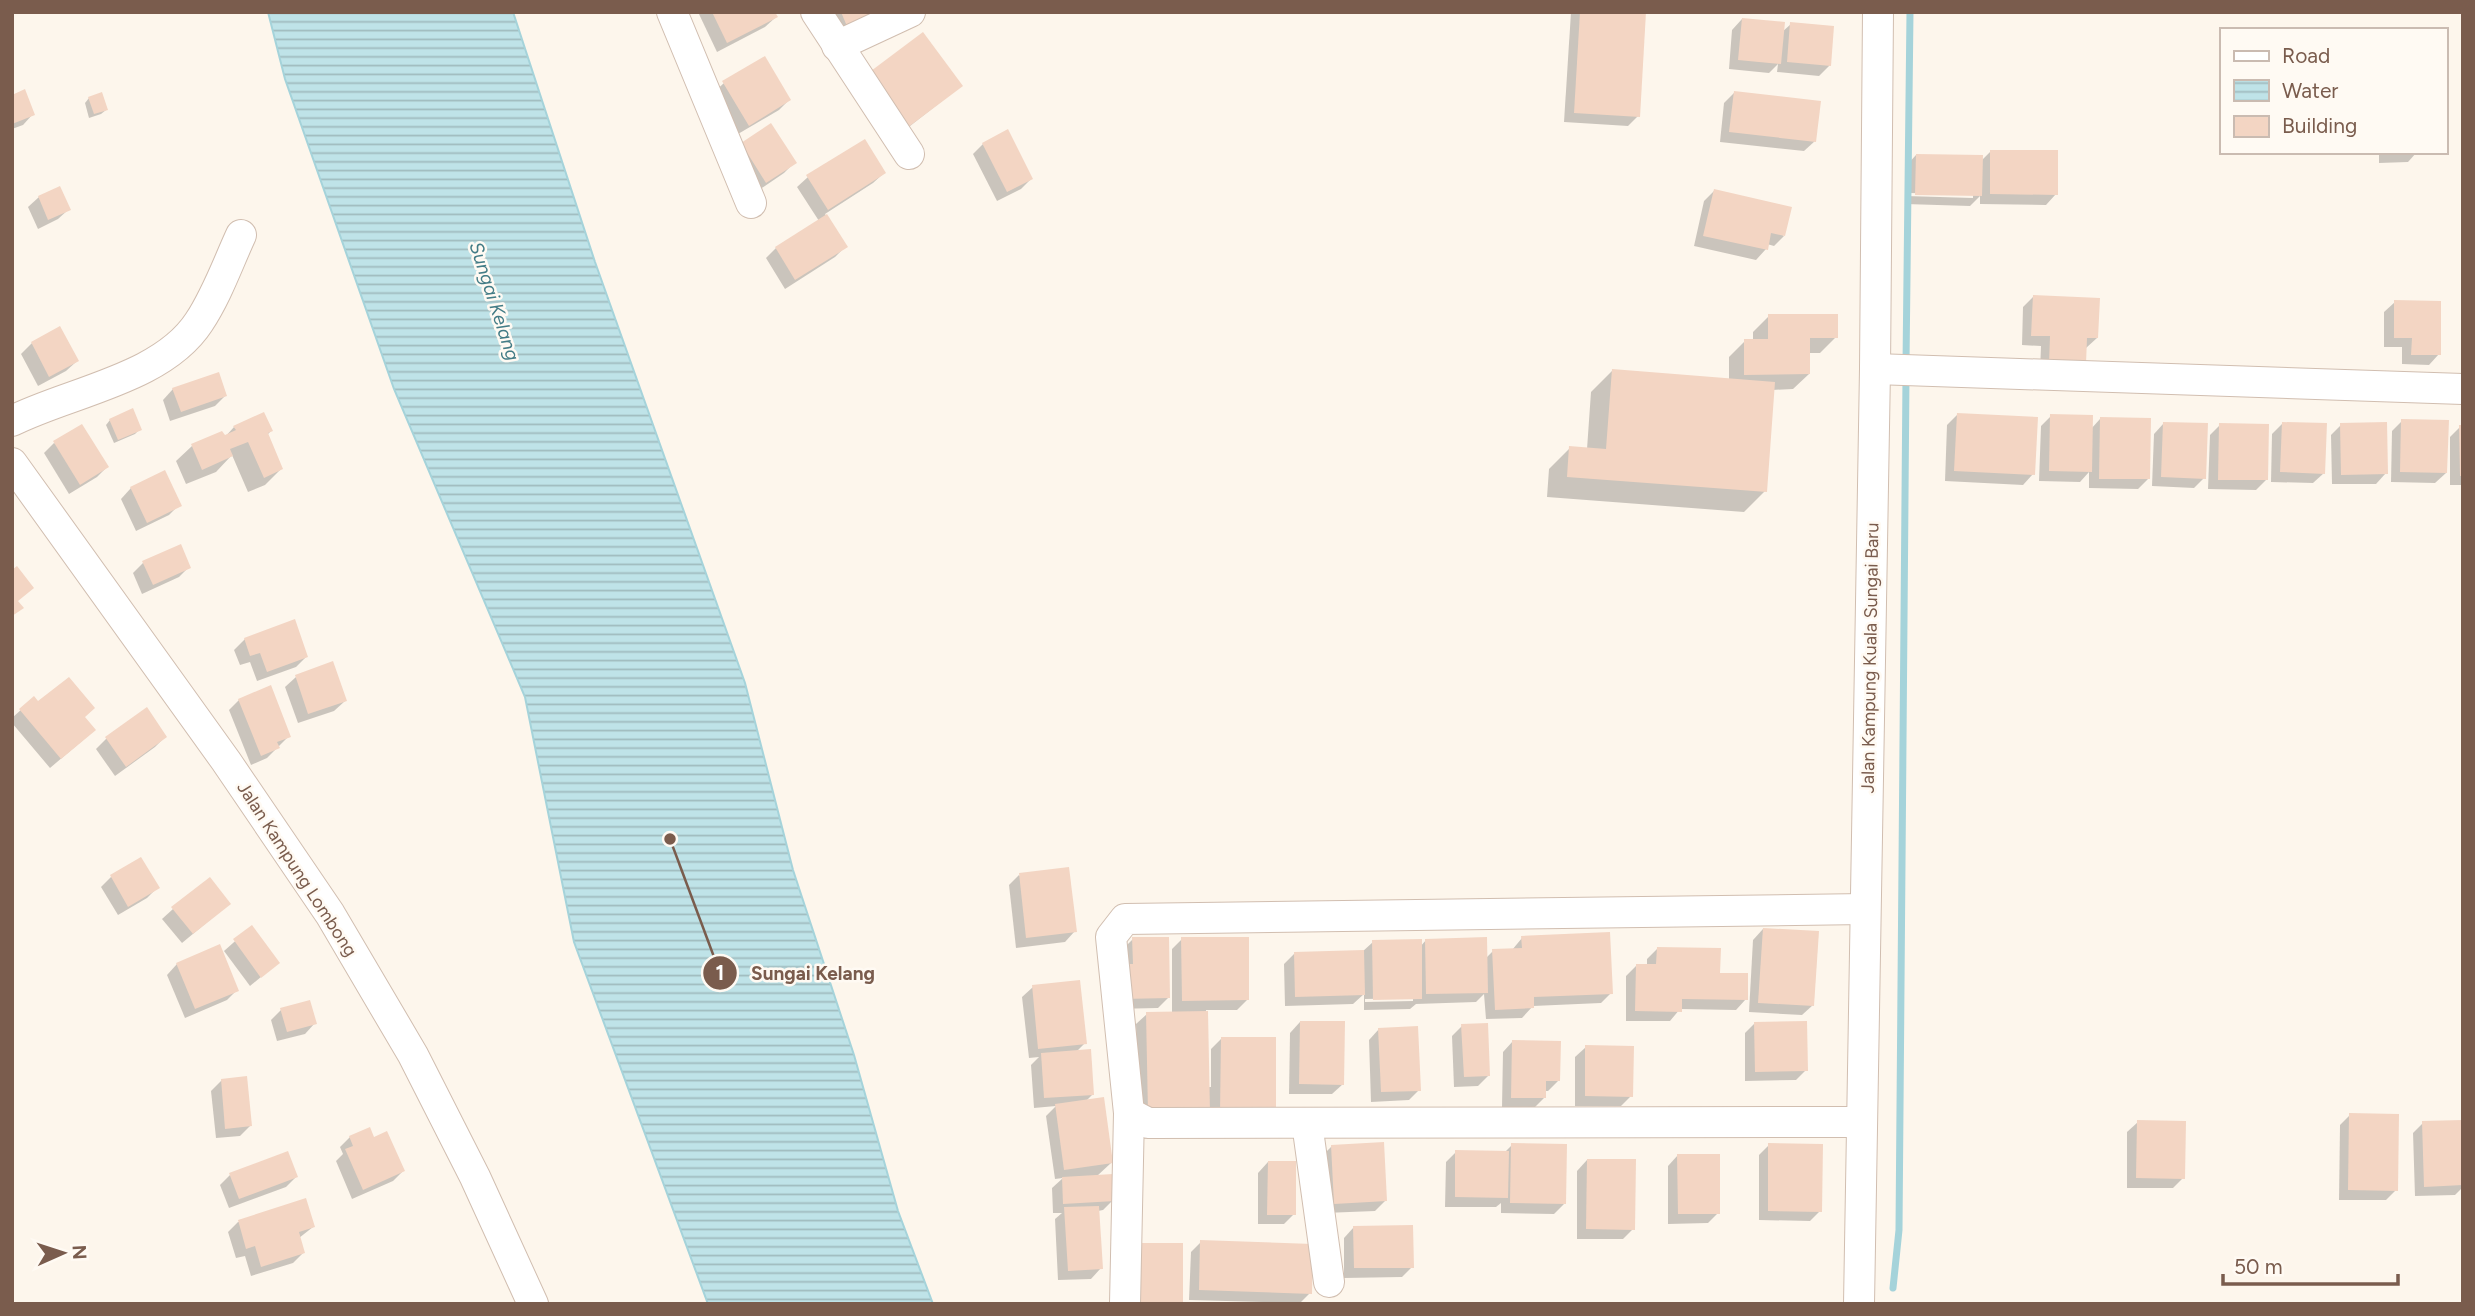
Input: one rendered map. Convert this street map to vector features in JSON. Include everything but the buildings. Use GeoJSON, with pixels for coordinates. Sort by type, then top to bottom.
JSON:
{"type":"FeatureCollection","features":[{"type":"Feature","properties":{"kind":"street"},"geometry":{"type":"LineString","coordinates":[[672,12],[751,203]]}},
{"type":"Feature","properties":{"kind":"street"},"geometry":{"type":"LineString","coordinates":[[816,12],[909,154]]}},
{"type":"Feature","properties":{"kind":"street"},"geometry":{"type":"LineString","coordinates":[[837,46],[910,12]]}},
{"type":"Feature","properties":{"kind":"street","name":"Jalan Kampung Kuala Sungai Baru"},"geometry":{"type":"LineString","coordinates":[[1859,1304],[1865,909],[1894,370],[1878,12]]}},
{"type":"Feature","properties":{"kind":"street"},"geometry":{"type":"LineString","coordinates":[[12,421],[135,372],[186,339],[199,322],[242,235]]}},
{"type":"Feature","properties":{"kind":"street"},"geometry":{"type":"LineString","coordinates":[[1894,370],[2463,389]]}},
{"type":"Feature","properties":{"kind":"street","name":"Jalan Kampung Lombong"},"geometry":{"type":"LineString","coordinates":[[12,463],[226,761],[330,914],[413,1055],[475,1177],[533,1304]]}},
{"type":"Feature","properties":{"kind":"street"},"geometry":{"type":"LineString","coordinates":[[1125,1304],[1129,1113],[1111,937],[1125,919],[1865,909]]}},
{"type":"Feature","properties":{"kind":"street"},"geometry":{"type":"LineString","coordinates":[[1129,1113],[1148,1123],[1861,1122]]}},
{"type":"Feature","properties":{"kind":"street"},"geometry":{"type":"LineString","coordinates":[[1307,1123],[1329,1282]]}},
{"type":"Feature","properties":{"kind":"water"},"geometry":{"type":"Polygon","coordinates":[[[268,12],[513,12],[595,262],[745,683],[793,870],[854,1055],[898,1211],[933,1304],[708,1304],[574,942],[525,697],[394,389],[285,79],[268,12]]]}},
{"type":"Feature","properties":{"kind":"waterway"},"geometry":{"type":"LineString","coordinates":[[1906,364],[1910,12]]}},
{"type":"Feature","properties":{"kind":"waterway"},"geometry":{"type":"LineString","coordinates":[[1893,1288],[1899,1230],[1906,376]]}},
{"type":"Feature","properties":{"kind":"place","name":"Sungai Kelang"},"geometry":{"type":"Point","coordinates":[670,839]}}]}
